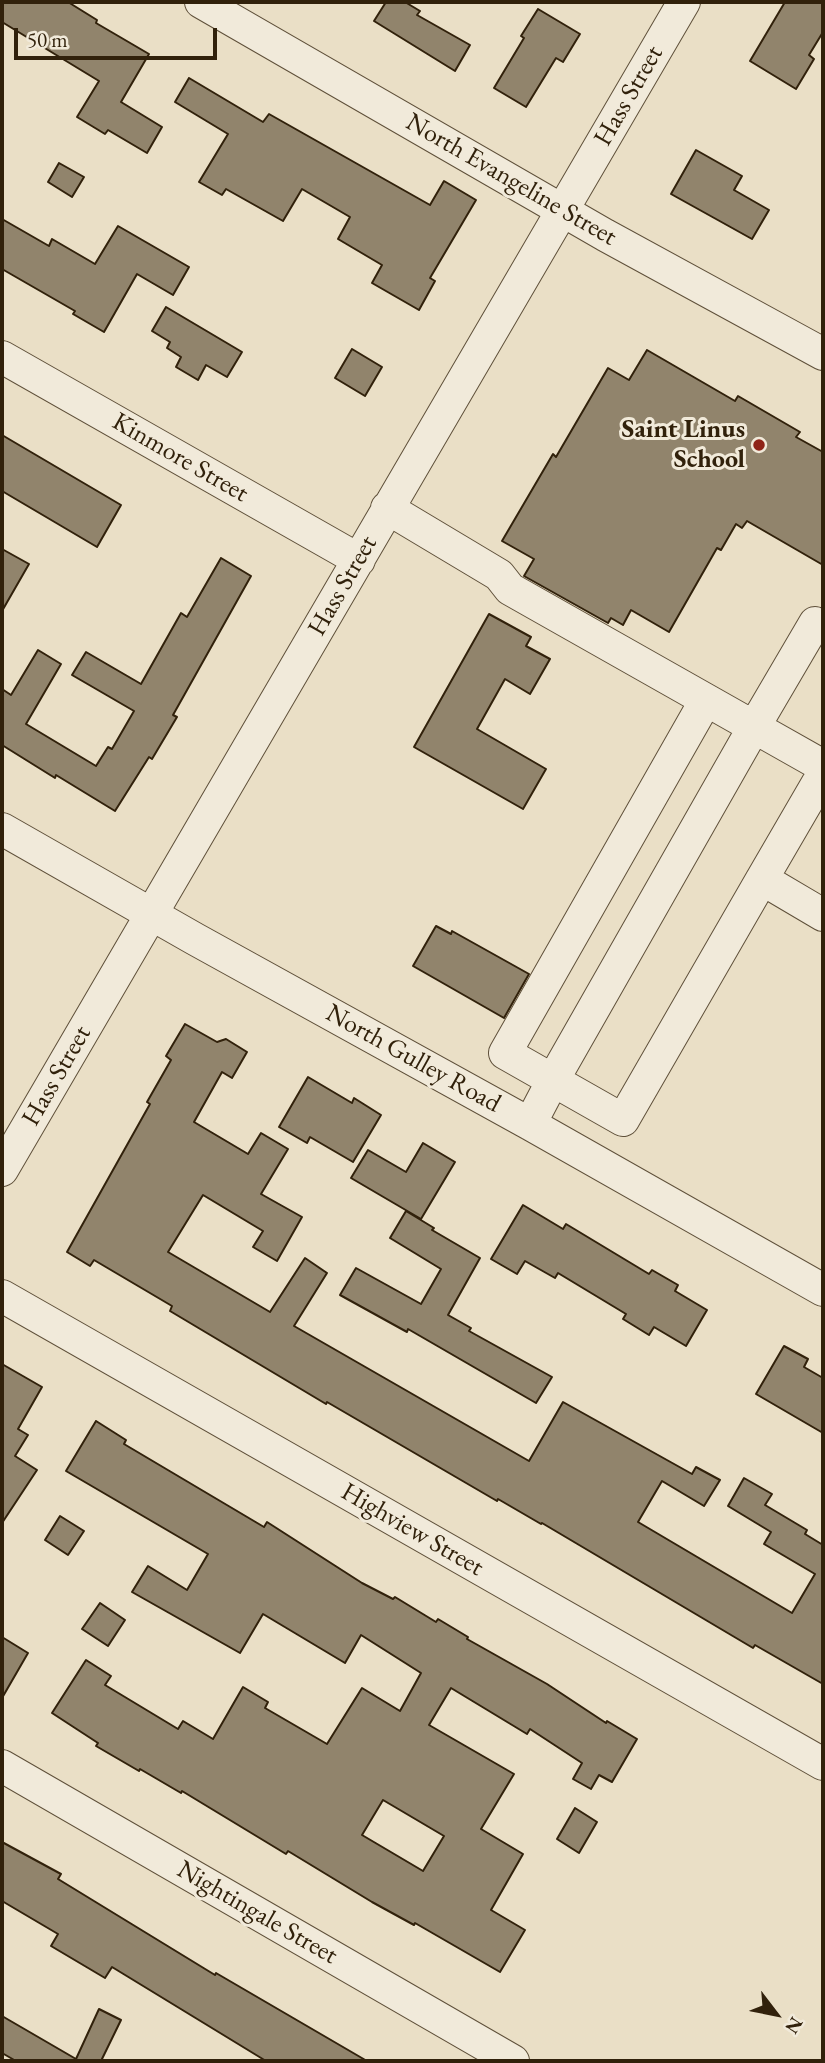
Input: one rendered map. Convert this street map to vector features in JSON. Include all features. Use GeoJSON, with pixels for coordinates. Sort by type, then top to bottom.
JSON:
{"type":"FeatureCollection","features":[{"type":"Feature","properties":{"kind":"street","name":"North Evangeline Street"},"geometry":{"type":"LineString","coordinates":[[201,2],[562,210],[823,354]]}},
{"type":"Feature","properties":{"kind":"street","name":"Hass Street"},"geometry":{"type":"LineString","coordinates":[[2,1170],[684,2]]}},
{"type":"Feature","properties":{"kind":"street","name":"Kinmore Street"},"geometry":{"type":"LineString","coordinates":[[2,357],[359,560]]}},
{"type":"Feature","properties":{"kind":"street"},"geometry":{"type":"LineString","coordinates":[[387,508],[499,575],[510,589],[823,766]]}},
{"type":"Feature","properties":{"kind":"street"},"geometry":{"type":"LineString","coordinates":[[530,1124],[815,623]]}},
{"type":"Feature","properties":{"kind":"street"},"geometry":{"type":"LineString","coordinates":[[623,1120],[505,1053],[706,700]]}},
{"type":"Feature","properties":{"kind":"street"},"geometry":{"type":"LineString","coordinates":[[597,1161],[823,774]]}},
{"type":"Feature","properties":{"kind":"street","name":"North Gulley Road"},"geometry":{"type":"LineString","coordinates":[[2,829],[823,1290]]}},
{"type":"Feature","properties":{"kind":"street"},"geometry":{"type":"LineString","coordinates":[[762,879],[823,915]]}},
{"type":"Feature","properties":{"kind":"street","name":"Highview Street"},"geometry":{"type":"LineString","coordinates":[[2,1296],[823,1764]]}},
{"type":"Feature","properties":{"kind":"street","name":"Nightingale Street"},"geometry":{"type":"LineString","coordinates":[[2,1766],[513,2061]]}},
{"type":"Feature","properties":{"kind":"building"},"geometry":{"type":"Polygon","coordinates":[[[2,2],[68,2],[97,20],[96,23],[149,54],[121,102],[162,127],[147,153],[108,130],[105,134],[77,117],[99,81],[2,22],[2,2]]]}},
{"type":"Feature","properties":{"kind":"building"},"geometry":{"type":"Polygon","coordinates":[[[386,2],[405,2],[420,11],[417,15],[470,45],[455,71],[374,21],[386,2]]]}},
{"type":"Feature","properties":{"kind":"building"},"geometry":{"type":"Polygon","coordinates":[[[785,2],[823,2],[823,32],[809,55],[814,59],[796,89],[750,61],[785,2]]]}},
{"type":"Feature","properties":{"kind":"building"},"geometry":{"type":"Polygon","coordinates":[[[538,9],[580,34],[563,62],[556,58],[526,107],[494,88],[538,9]]]}},
{"type":"Feature","properties":{"kind":"building"},"geometry":{"type":"Polygon","coordinates":[[[189,78],[263,122],[269,114],[430,205],[444,181],[476,200],[430,278],[435,281],[419,310],[372,283],[382,265],[338,239],[350,217],[302,189],[283,221],[226,189],[222,195],[199,182],[228,134],[175,102],[189,78]]]}},
{"type":"Feature","properties":{"kind":"building"},"geometry":{"type":"Polygon","coordinates":[[[696,150],[742,176],[734,190],[769,210],[752,239],[671,194],[696,150]]]}},
{"type":"Feature","properties":{"kind":"building"},"geometry":{"type":"Polygon","coordinates":[[[59,163],[84,177],[72,197],[48,182],[59,163]]]}},
{"type":"Feature","properties":{"kind":"building"},"geometry":{"type":"Polygon","coordinates":[[[2,219],[49,246],[52,239],[95,264],[118,226],[189,267],[173,295],[137,274],[104,332],[73,314],[75,311],[2,269],[2,219]]]}},
{"type":"Feature","properties":{"kind":"building"},"geometry":{"type":"Polygon","coordinates":[[[166,307],[242,352],[227,377],[206,365],[198,380],[176,367],[181,357],[167,348],[170,342],[152,331],[166,307]]]}},
{"type":"Feature","properties":{"kind":"building"},"geometry":{"type":"Polygon","coordinates":[[[352,349],[382,367],[365,396],[335,378],[352,349]]]}},
{"type":"Feature","properties":{"kind":"building"},"geometry":{"type":"Polygon","coordinates":[[[647,350],[735,401],[738,396],[800,432],[796,437],[823,452],[823,565],[747,521],[742,528],[736,524],[721,550],[717,548],[669,632],[631,610],[623,625],[611,618],[608,623],[524,576],[534,559],[502,541],[553,454],[556,457],[608,368],[629,380],[647,350]]]}},
{"type":"Feature","properties":{"kind":"building"},"geometry":{"type":"Polygon","coordinates":[[[2,435],[121,505],[97,547],[2,491],[2,435]]]}},
{"type":"Feature","properties":{"kind":"building"},"geometry":{"type":"Polygon","coordinates":[[[2,549],[29,564],[2,611],[2,549]]]}},
{"type":"Feature","properties":{"kind":"building"},"geometry":{"type":"Polygon","coordinates":[[[221,558],[251,576],[173,715],[177,717],[152,759],[149,757],[115,811],[2,745],[2,689],[11,695],[38,650],[61,664],[26,724],[96,766],[108,747],[112,749],[134,711],[72,675],[86,652],[141,684],[181,613],[187,617],[221,558]]]}},
{"type":"Feature","properties":{"kind":"building"},"geometry":{"type":"Polygon","coordinates":[[[489,614],[531,637],[526,646],[550,659],[530,694],[505,679],[477,729],[546,769],[523,809],[414,747],[489,614]]]}},
{"type":"Feature","properties":{"kind":"building"},"geometry":{"type":"Polygon","coordinates":[[[436,926],[451,934],[452,931],[529,974],[504,1018],[413,966],[436,926]]]}},
{"type":"Feature","properties":{"kind":"building"},"geometry":{"type":"Polygon","coordinates":[[[185,1024],[217,1042],[226,1039],[247,1052],[232,1078],[222,1072],[194,1122],[248,1154],[261,1133],[288,1149],[261,1194],[302,1217],[277,1261],[253,1247],[263,1231],[203,1195],[168,1252],[270,1312],[305,1258],[327,1273],[294,1326],[529,1461],[563,1402],[692,1474],[696,1467],[720,1480],[704,1506],[662,1481],[638,1522],[792,1613],[815,1574],[764,1544],[771,1532],[728,1506],[744,1478],[772,1494],[765,1505],[807,1530],[805,1534],[823,1545],[823,1684],[755,1645],[753,1648],[542,1523],[498,1499],[497,1501],[327,1402],[326,1404],[170,1311],[172,1306],[94,1260],[90,1266],[67,1252],[150,1104],[147,1102],[171,1060],[166,1056],[185,1024]]]}},
{"type":"Feature","properties":{"kind":"building"},"geometry":{"type":"Polygon","coordinates":[[[308,1077],[352,1103],[354,1098],[381,1115],[353,1162],[310,1137],[307,1143],[279,1127],[308,1077]]]}},
{"type":"Feature","properties":{"kind":"building"},"geometry":{"type":"Polygon","coordinates":[[[423,1143],[455,1162],[421,1219],[351,1178],[368,1150],[406,1172],[423,1143]]]}},
{"type":"Feature","properties":{"kind":"building"},"geometry":{"type":"Polygon","coordinates":[[[523,1205],[563,1229],[566,1224],[649,1274],[652,1270],[678,1285],[675,1291],[707,1310],[686,1346],[654,1327],[649,1335],[623,1319],[626,1314],[558,1273],[555,1278],[525,1261],[517,1274],[491,1259],[523,1205]]]}},
{"type":"Feature","properties":{"kind":"building"},"geometry":{"type":"Polygon","coordinates":[[[406,1211],[480,1258],[448,1315],[471,1328],[469,1331],[552,1377],[536,1403],[408,1329],[407,1332],[340,1295],[356,1268],[421,1304],[441,1269],[390,1238],[406,1211]]]}},
{"type":"Feature","properties":{"kind":"building"},"geometry":{"type":"Polygon","coordinates":[[[784,1346],[808,1359],[804,1367],[823,1378],[823,1433],[756,1394],[784,1346]]]}},
{"type":"Feature","properties":{"kind":"building"},"geometry":{"type":"Polygon","coordinates":[[[2,1364],[42,1387],[18,1429],[28,1435],[15,1456],[37,1470],[2,1523],[2,1364]]]}},
{"type":"Feature","properties":{"kind":"building"},"geometry":{"type":"Polygon","coordinates":[[[96,1421],[126,1440],[124,1444],[264,1527],[267,1522],[362,1583],[393,1599],[395,1597],[436,1622],[438,1619],[468,1637],[467,1639],[547,1684],[606,1723],[607,1721],[637,1739],[612,1782],[599,1775],[591,1789],[573,1779],[582,1763],[530,1729],[527,1734],[451,1688],[429,1725],[514,1774],[481,1829],[523,1854],[491,1910],[525,1930],[500,1972],[415,1923],[414,1925],[372,1902],[288,1851],[286,1854],[182,1791],[181,1793],[140,1769],[139,1771],[96,1746],[98,1743],[52,1713],[86,1660],[111,1676],[105,1685],[178,1729],[183,1721],[213,1739],[243,1687],[268,1702],[265,1708],[327,1744],[362,1688],[400,1711],[421,1673],[361,1635],[345,1663],[263,1614],[240,1653],[132,1592],[148,1566],[187,1590],[208,1554],[66,1471],[96,1421]],[[383,1800],[362,1835],[423,1871],[444,1836],[383,1800]]]}},
{"type":"Feature","properties":{"kind":"building"},"geometry":{"type":"Polygon","coordinates":[[[60,1516],[84,1531],[68,1555],[45,1540],[60,1516]]]}},
{"type":"Feature","properties":{"kind":"building"},"geometry":{"type":"Polygon","coordinates":[[[100,1603],[125,1620],[108,1646],[82,1629],[100,1603]]]}},
{"type":"Feature","properties":{"kind":"building"},"geometry":{"type":"Polygon","coordinates":[[[2,1637],[28,1653],[2,1698],[2,1637]]]}},
{"type":"Feature","properties":{"kind":"building"},"geometry":{"type":"Polygon","coordinates":[[[575,1808],[597,1822],[579,1853],[557,1839],[575,1808]]]}},
{"type":"Feature","properties":{"kind":"building"},"geometry":{"type":"Polygon","coordinates":[[[2,1842],[61,1874],[58,1879],[215,1975],[216,1973],[367,2061],[266,2061],[112,1967],[105,1978],[51,1946],[58,1934],[2,1901],[2,1842]]]}},
{"type":"Feature","properties":{"kind":"building"},"geometry":{"type":"Polygon","coordinates":[[[99,2009],[121,2020],[101,2061],[16,2061],[2,2053],[2,2016],[76,2059],[99,2009]]]}},
{"type":"Feature","properties":{"kind":"place","name":"Saint Linus School"},"geometry":{"type":"Point","coordinates":[759,445]}}]}
